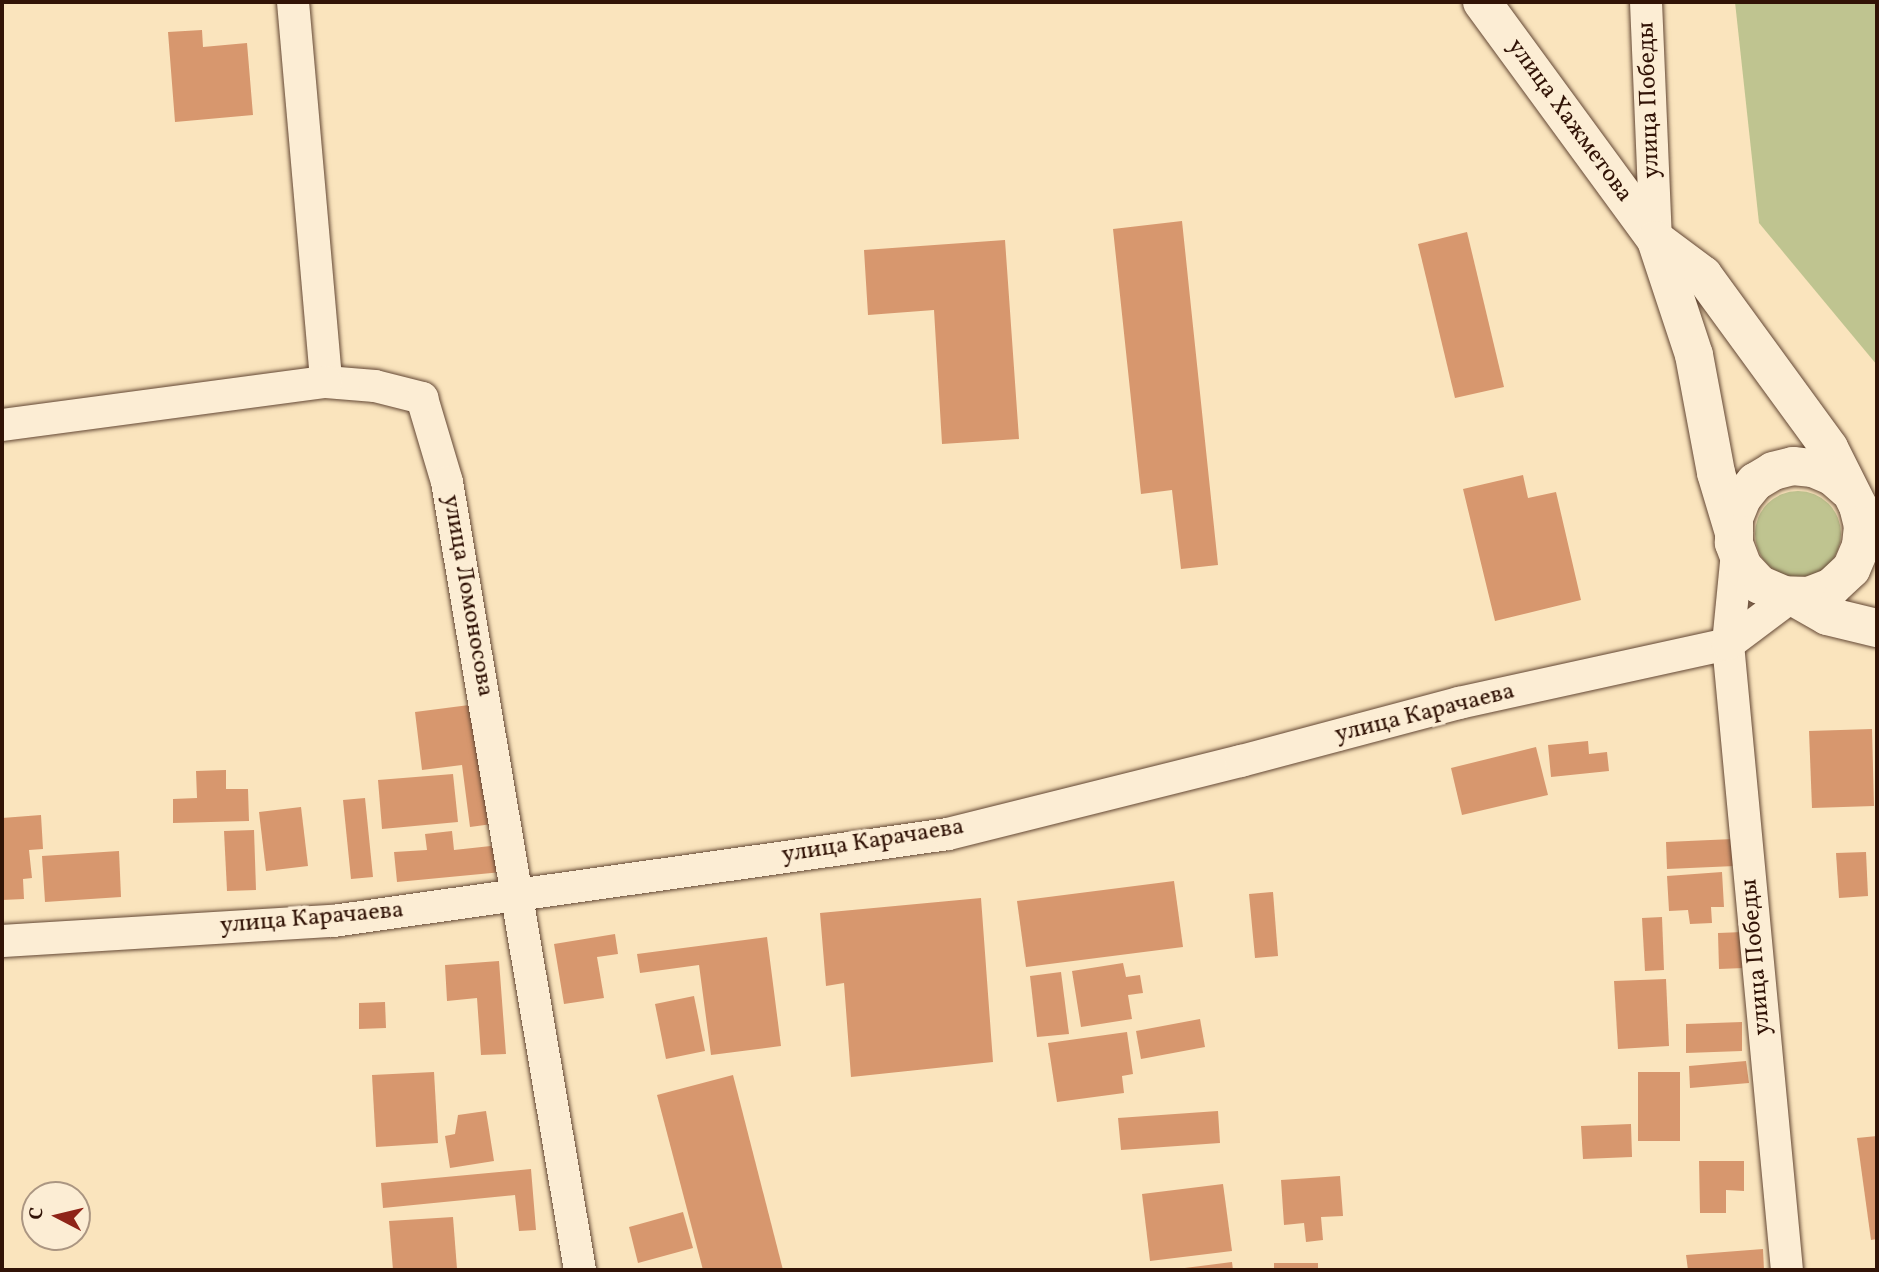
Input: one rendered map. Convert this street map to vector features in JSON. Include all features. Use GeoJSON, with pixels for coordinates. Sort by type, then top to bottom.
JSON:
{"type":"FeatureCollection","features":[{"type":"Feature","properties":{"kind":"street"},"geometry":{"type":"LineString","coordinates":[[2,425],[326,382],[293,2]]}},
{"type":"Feature","properties":{"kind":"street","name":"улица Хажметова"},"geometry":{"type":"LineString","coordinates":[[1482,2],[1656,240]]}},
{"type":"Feature","properties":{"kind":"street","name":"улица Победы"},"geometry":{"type":"LineString","coordinates":[[1646,2],[1656,240]]}},
{"type":"Feature","properties":{"kind":"street"},"geometry":{"type":"LineString","coordinates":[[1656,240],[1703,275],[1829,448],[1861,508],[1861,547],[1851,569],[1832,587],[1809,596],[1792,596],[1727,644]]}},
{"type":"Feature","properties":{"kind":"street"},"geometry":{"type":"LineString","coordinates":[[1656,240],[1694,355],[1716,473],[1743,567],[1760,585],[1792,596],[1826,616],[1877,628]]}},
{"type":"Feature","properties":{"kind":"street","name":"улица Ломоносова"},"geometry":{"type":"LineString","coordinates":[[326,382],[375,386],[422,398],[447,481],[519,893],[580,1270]]}},
{"type":"Feature","properties":{"kind":"street"},"geometry":{"type":"LineString","coordinates":[[1736,542],[1734,518],[1742,498],[1755,482],[1773,471],[1793,466],[1813,468],[1832,476],[1861,508]]}},
{"type":"Feature","properties":{"kind":"street","name":"улица Победы"},"geometry":{"type":"LineString","coordinates":[[1736,542],[1727,644],[1787,1270]]}},
{"type":"Feature","properties":{"kind":"street","name":"улица Карачаева"},"geometry":{"type":"LineString","coordinates":[[2,941],[333,921],[948,834],[1459,704],[1727,644]]}},
{"type":"Feature","properties":{"kind":"green space"},"geometry":{"type":"Polygon","coordinates":[[[1735,2],[1877,2],[1877,365],[1759,223],[1735,2]]]}},
{"type":"Feature","properties":{"kind":"green space"},"geometry":{"type":"Polygon","coordinates":[[[1798,491],[1822,498],[1834,510],[1841,534],[1834,558],[1822,570],[1798,577],[1774,570],[1762,558],[1755,534],[1762,510],[1774,498],[1798,491]]]}},
{"type":"Feature","properties":{"kind":"building"},"geometry":{"type":"Polygon","coordinates":[[[202,30],[203,47],[247,43],[253,115],[175,122],[168,32],[202,30]]]}},
{"type":"Feature","properties":{"kind":"building"},"geometry":{"type":"Polygon","coordinates":[[[1182,221],[1218,565],[1181,569],[1172,490],[1141,494],[1113,229],[1182,221]]]}},
{"type":"Feature","properties":{"kind":"building"},"geometry":{"type":"Polygon","coordinates":[[[1467,232],[1504,387],[1455,398],[1418,244],[1467,232]]]}},
{"type":"Feature","properties":{"kind":"building"},"geometry":{"type":"Polygon","coordinates":[[[1005,240],[1019,439],[942,444],[934,310],[868,315],[864,250],[1005,240]]]}},
{"type":"Feature","properties":{"kind":"building"},"geometry":{"type":"Polygon","coordinates":[[[1523,475],[1528,498],[1556,492],[1581,600],[1495,621],[1463,489],[1523,475]]]}},
{"type":"Feature","properties":{"kind":"building"},"geometry":{"type":"Polygon","coordinates":[[[477,704],[492,824],[470,827],[462,765],[422,770],[415,712],[477,704]]]}},
{"type":"Feature","properties":{"kind":"building"},"geometry":{"type":"Polygon","coordinates":[[[1872,729],[1874,806],[1812,808],[1809,731],[1872,729]]]}},
{"type":"Feature","properties":{"kind":"building"},"geometry":{"type":"Polygon","coordinates":[[[1588,741],[1589,754],[1607,752],[1609,771],[1551,777],[1548,745],[1588,741]]]}},
{"type":"Feature","properties":{"kind":"building"},"geometry":{"type":"Polygon","coordinates":[[[1536,747],[1548,795],[1462,815],[1451,768],[1536,747]]]}},
{"type":"Feature","properties":{"kind":"building"},"geometry":{"type":"Polygon","coordinates":[[[226,770],[226,789],[248,789],[249,821],[173,823],[173,799],[197,798],[196,771],[226,770]]]}},
{"type":"Feature","properties":{"kind":"building"},"geometry":{"type":"Polygon","coordinates":[[[453,774],[458,822],[382,829],[378,780],[453,774]]]}},
{"type":"Feature","properties":{"kind":"building"},"geometry":{"type":"Polygon","coordinates":[[[365,798],[373,877],[351,879],[343,800],[365,798]]]}},
{"type":"Feature","properties":{"kind":"building"},"geometry":{"type":"Polygon","coordinates":[[[301,807],[308,866],[266,871],[259,812],[301,807]]]}},
{"type":"Feature","properties":{"kind":"building"},"geometry":{"type":"Polygon","coordinates":[[[41,815],[43,849],[29,850],[32,878],[23,879],[24,899],[2,900],[2,818],[41,815]]]}},
{"type":"Feature","properties":{"kind":"building"},"geometry":{"type":"Polygon","coordinates":[[[254,830],[256,890],[227,891],[224,831],[254,830]]]}},
{"type":"Feature","properties":{"kind":"building"},"geometry":{"type":"Polygon","coordinates":[[[452,831],[454,850],[500,845],[502,872],[397,882],[394,852],[427,850],[425,834],[452,831]]]}},
{"type":"Feature","properties":{"kind":"building"},"geometry":{"type":"Polygon","coordinates":[[[1733,839],[1735,866],[1667,869],[1666,842],[1733,839]]]}},
{"type":"Feature","properties":{"kind":"building"},"geometry":{"type":"Polygon","coordinates":[[[119,851],[121,897],[45,902],[42,856],[119,851]]]}},
{"type":"Feature","properties":{"kind":"building"},"geometry":{"type":"Polygon","coordinates":[[[1866,852],[1868,896],[1839,898],[1836,853],[1866,852]]]}},
{"type":"Feature","properties":{"kind":"building"},"geometry":{"type":"Polygon","coordinates":[[[1722,872],[1724,907],[1711,907],[1712,923],[1690,924],[1688,910],[1669,911],[1667,876],[1722,872]]]}},
{"type":"Feature","properties":{"kind":"building"},"geometry":{"type":"Polygon","coordinates":[[[1174,881],[1183,947],[1026,967],[1017,901],[1174,881]]]}},
{"type":"Feature","properties":{"kind":"building"},"geometry":{"type":"Polygon","coordinates":[[[1273,892],[1278,956],[1255,958],[1249,894],[1273,892]]]}},
{"type":"Feature","properties":{"kind":"building"},"geometry":{"type":"Polygon","coordinates":[[[981,898],[993,1062],[851,1077],[844,983],[826,986],[820,913],[981,898]]]}},
{"type":"Feature","properties":{"kind":"building"},"geometry":{"type":"Polygon","coordinates":[[[1662,917],[1664,970],[1645,971],[1642,918],[1662,917]]]}},
{"type":"Feature","properties":{"kind":"building"},"geometry":{"type":"Polygon","coordinates":[[[1743,932],[1744,968],[1719,969],[1718,933],[1743,932]]]}},
{"type":"Feature","properties":{"kind":"building"},"geometry":{"type":"Polygon","coordinates":[[[615,934],[618,954],[597,957],[604,998],[564,1004],[554,944],[615,934]]]}},
{"type":"Feature","properties":{"kind":"building"},"geometry":{"type":"Polygon","coordinates":[[[767,937],[781,1046],[711,1055],[699,965],[640,973],[637,954],[767,937]]]}},
{"type":"Feature","properties":{"kind":"building"},"geometry":{"type":"Polygon","coordinates":[[[499,961],[506,1054],[481,1055],[477,998],[447,1001],[445,965],[499,961]]]}},
{"type":"Feature","properties":{"kind":"building"},"geometry":{"type":"Polygon","coordinates":[[[1123,963],[1126,977],[1140,975],[1143,993],[1128,995],[1132,1019],[1081,1027],[1072,971],[1123,963]]]}},
{"type":"Feature","properties":{"kind":"building"},"geometry":{"type":"Polygon","coordinates":[[[1061,972],[1069,1034],[1037,1037],[1030,976],[1061,972]]]}},
{"type":"Feature","properties":{"kind":"building"},"geometry":{"type":"Polygon","coordinates":[[[1666,979],[1669,1046],[1618,1049],[1614,981],[1666,979]]]}},
{"type":"Feature","properties":{"kind":"building"},"geometry":{"type":"Polygon","coordinates":[[[694,996],[705,1051],[666,1059],[655,1004],[694,996]]]}},
{"type":"Feature","properties":{"kind":"building"},"geometry":{"type":"Polygon","coordinates":[[[385,1002],[386,1028],[359,1029],[359,1003],[385,1002]]]}},
{"type":"Feature","properties":{"kind":"building"},"geometry":{"type":"Polygon","coordinates":[[[1200,1019],[1205,1047],[1141,1059],[1136,1031],[1200,1019]]]}},
{"type":"Feature","properties":{"kind":"building"},"geometry":{"type":"Polygon","coordinates":[[[1742,1022],[1742,1051],[1686,1053],[1686,1024],[1742,1022]]]}},
{"type":"Feature","properties":{"kind":"building"},"geometry":{"type":"Polygon","coordinates":[[[1127,1032],[1133,1074],[1122,1076],[1124,1093],[1057,1102],[1048,1043],[1127,1032]]]}},
{"type":"Feature","properties":{"kind":"building"},"geometry":{"type":"Polygon","coordinates":[[[1746,1061],[1749,1083],[1690,1088],[1689,1066],[1746,1061]]]}},
{"type":"Feature","properties":{"kind":"building"},"geometry":{"type":"Polygon","coordinates":[[[434,1072],[438,1143],[376,1147],[372,1075],[434,1072]]]}},
{"type":"Feature","properties":{"kind":"building"},"geometry":{"type":"Polygon","coordinates":[[[1638,1072],[1680,1072],[1680,1141],[1638,1141],[1638,1072]]]}},
{"type":"Feature","properties":{"kind":"building"},"geometry":{"type":"Polygon","coordinates":[[[733,1075],[783,1270],[703,1270],[657,1095],[733,1075]]]}},
{"type":"Feature","properties":{"kind":"building"},"geometry":{"type":"Polygon","coordinates":[[[486,1111],[494,1161],[450,1168],[445,1136],[455,1134],[458,1115],[486,1111]]]}},
{"type":"Feature","properties":{"kind":"building"},"geometry":{"type":"Polygon","coordinates":[[[1218,1111],[1220,1143],[1121,1150],[1118,1118],[1218,1111]]]}},
{"type":"Feature","properties":{"kind":"building"},"geometry":{"type":"Polygon","coordinates":[[[1631,1124],[1632,1157],[1583,1159],[1581,1126],[1631,1124]]]}},
{"type":"Feature","properties":{"kind":"building"},"geometry":{"type":"Polygon","coordinates":[[[1877,1136],[1877,1239],[1871,1240],[1857,1138],[1877,1136]]]}},
{"type":"Feature","properties":{"kind":"building"},"geometry":{"type":"Polygon","coordinates":[[[1699,1161],[1744,1161],[1744,1191],[1726,1190],[1726,1213],[1700,1213],[1699,1161]]]}},
{"type":"Feature","properties":{"kind":"building"},"geometry":{"type":"Polygon","coordinates":[[[531,1169],[536,1230],[519,1231],[515,1195],[383,1208],[381,1183],[531,1169]]]}},
{"type":"Feature","properties":{"kind":"building"},"geometry":{"type":"Polygon","coordinates":[[[1340,1176],[1343,1216],[1321,1217],[1323,1240],[1306,1242],[1304,1223],[1284,1225],[1281,1180],[1340,1176]]]}},
{"type":"Feature","properties":{"kind":"building"},"geometry":{"type":"Polygon","coordinates":[[[1223,1184],[1232,1251],[1150,1261],[1142,1194],[1223,1184]]]}},
{"type":"Feature","properties":{"kind":"building"},"geometry":{"type":"Polygon","coordinates":[[[683,1212],[693,1248],[638,1263],[629,1227],[683,1212]]]}},
{"type":"Feature","properties":{"kind":"building"},"geometry":{"type":"Polygon","coordinates":[[[453,1217],[457,1269],[393,1270],[389,1221],[453,1217]]]}},
{"type":"Feature","properties":{"kind":"building"},"geometry":{"type":"Polygon","coordinates":[[[1763,1249],[1764,1270],[1688,1270],[1686,1255],[1763,1249]]]}},
{"type":"Feature","properties":{"kind":"building"},"geometry":{"type":"Polygon","coordinates":[[[1232,1262],[1233,1270],[1177,1270],[1177,1269],[1232,1262]]]}},
{"type":"Feature","properties":{"kind":"building"},"geometry":{"type":"Polygon","coordinates":[[[1274,1263],[1318,1263],[1318,1270],[1274,1270],[1274,1263]]]}}]}
